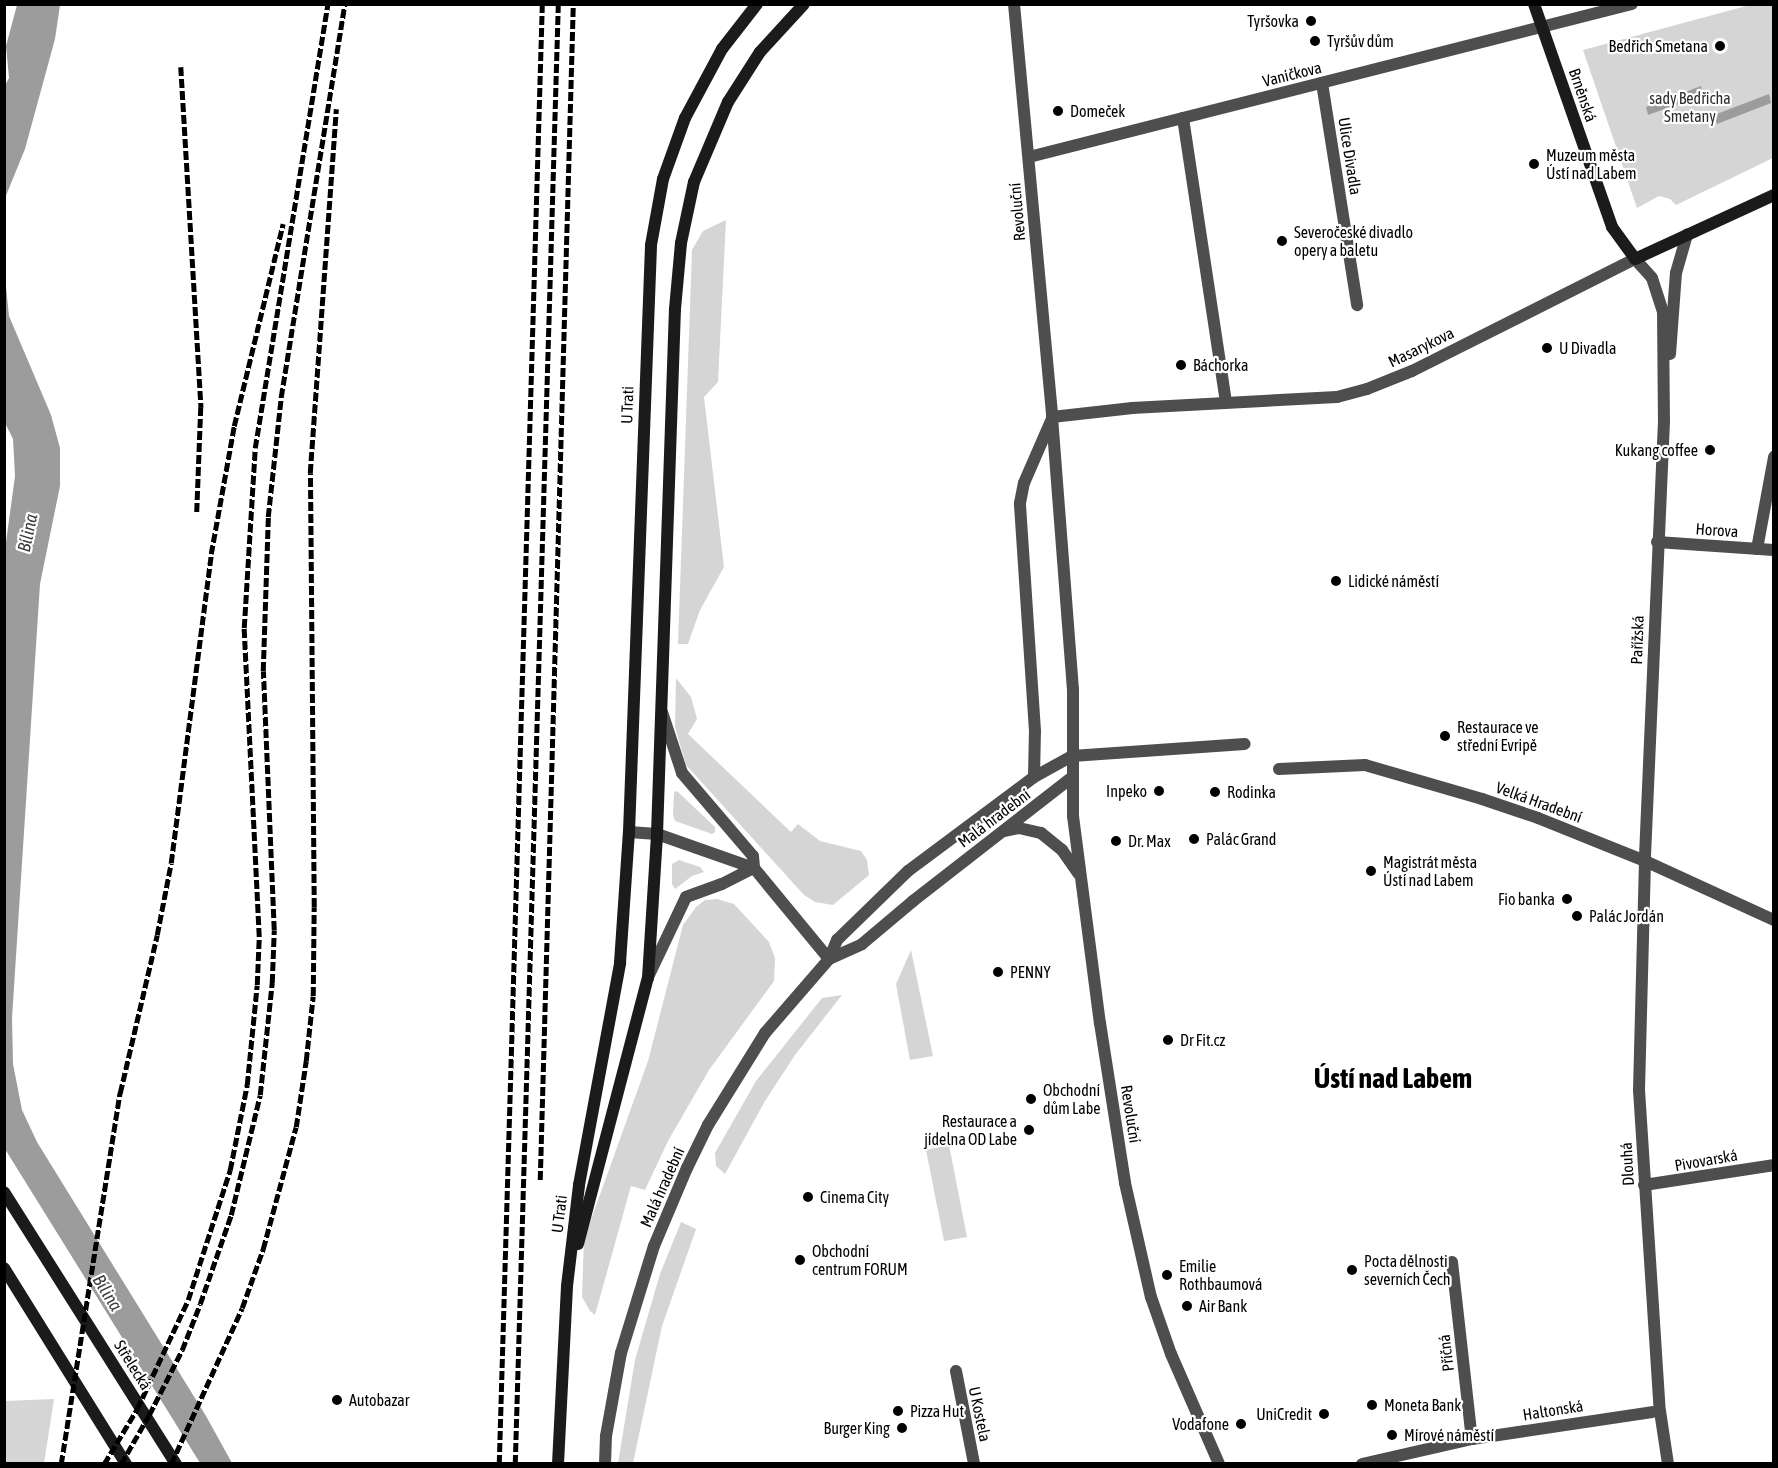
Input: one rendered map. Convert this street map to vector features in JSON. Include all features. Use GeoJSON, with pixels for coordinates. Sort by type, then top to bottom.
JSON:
{"type":"FeatureCollection","features":[{"type":"Feature","properties":{"kind":"street","name":"U Trati"},"geometry":{"type":"LineString","coordinates":[[567,1286],[579,1185],[620,963],[629,832],[648,281],[656,210],[671,151],[689,109],[722,49],[756,4]]}},
{"type":"Feature","properties":{"kind":"street","name":"U Trati"},"geometry":{"type":"LineString","coordinates":[[648,978],[662,712],[675,309],[678,269],[687,212],[694,182],[732,94],[760,52],[804,4]]}},
{"type":"Feature","properties":{"kind":"street","name":"Revoluční"},"geometry":{"type":"LineString","coordinates":[[1014,4],[1052,417],[1073,689],[1073,816],[1100,1023],[1136,1238],[1151,1297],[1171,1354],[1219,1464]]}},
{"type":"Feature","properties":{"kind":"street","name":"Brněnská"},"geometry":{"type":"LineString","coordinates":[[1534,4],[1612,227],[1635,259]]}},
{"type":"Feature","properties":{"kind":"street","name":"Vaníčkova"},"geometry":{"type":"LineString","coordinates":[[1029,157],[1632,4]]}},
{"type":"Feature","properties":{"kind":"street","name":"Ulice Divadla"},"geometry":{"type":"LineString","coordinates":[[1322,83],[1357,305]]}},
{"type":"Feature","properties":{"kind":"street"},"geometry":{"type":"LineString","coordinates":[[1183,118],[1226,403]]}},
{"type":"Feature","properties":{"kind":"street","name":"Masarykova"},"geometry":{"type":"LineString","coordinates":[[1052,417],[1132,408],[1337,397],[1367,389],[1412,371],[1635,259],[1773,195]]}},
{"type":"Feature","properties":{"kind":"street","name":"Pařížská"},"geometry":{"type":"LineString","coordinates":[[1645,861],[1664,421],[1676,273],[1687,235]]}},
{"type":"Feature","properties":{"kind":"street","name":"Pařížská"},"geometry":{"type":"LineString","coordinates":[[1635,259],[1652,278],[1663,311],[1664,421]]}},
{"type":"Feature","properties":{"kind":"street","name":"Revoluční"},"geometry":{"type":"LineString","coordinates":[[1034,777],[1035,732],[1020,503],[1024,483],[1052,417]]}},
{"type":"Feature","properties":{"kind":"street"},"geometry":{"type":"LineString","coordinates":[[1757,549],[1773,457]]}},
{"type":"Feature","properties":{"kind":"street","name":"Horova"},"geometry":{"type":"LineString","coordinates":[[1657,542],[1773,550]]}},
{"type":"Feature","properties":{"kind":"street","name":"U Trati"},"geometry":{"type":"LineString","coordinates":[[662,712],[682,773],[753,856],[754,868],[830,959]]}},
{"type":"Feature","properties":{"kind":"street"},"geometry":{"type":"LineString","coordinates":[[1034,777],[1072,756],[1245,744]]}},
{"type":"Feature","properties":{"kind":"street","name":"Velká Hradební"},"geometry":{"type":"LineString","coordinates":[[1279,769],[1365,765],[1538,818],[1645,861],[1773,920]]}},
{"type":"Feature","properties":{"kind":"street","name":"Malá hradební"},"geometry":{"type":"LineString","coordinates":[[605,1464],[606,1436],[621,1353],[654,1246],[708,1125],[765,1033],[830,959],[837,940],[896,881],[1034,777]]}},
{"type":"Feature","properties":{"kind":"street","name":"Malá hradební"},"geometry":{"type":"LineString","coordinates":[[830,959],[862,944],[1072,777]]}},
{"type":"Feature","properties":{"kind":"street"},"geometry":{"type":"LineString","coordinates":[[1001,832],[1019,828],[1041,833],[1062,850],[1082,878]]}},
{"type":"Feature","properties":{"kind":"street"},"geometry":{"type":"LineString","coordinates":[[629,832],[657,834],[754,868]]}},
{"type":"Feature","properties":{"kind":"street","name":"Dlouhá"},"geometry":{"type":"LineString","coordinates":[[1645,861],[1639,1090],[1660,1411],[1668,1464]]}},
{"type":"Feature","properties":{"kind":"street","name":"U Trati"},"geometry":{"type":"LineString","coordinates":[[567,1286],[648,978],[686,897],[722,884],[754,868]]}},
{"type":"Feature","properties":{"kind":"street","name":"Pivovarská"},"geometry":{"type":"LineString","coordinates":[[1644,1185],[1773,1165]]}},
{"type":"Feature","properties":{"kind":"street","name":"Střelecká"},"geometry":{"type":"LineString","coordinates":[[4,1192],[176,1464]]}},
{"type":"Feature","properties":{"kind":"street","name":"Příčná"},"geometry":{"type":"LineString","coordinates":[[1452,1262],[1473,1439]]}},
{"type":"Feature","properties":{"kind":"street"},"geometry":{"type":"LineString","coordinates":[[4,1268],[126,1464]]}},
{"type":"Feature","properties":{"kind":"street"},"geometry":{"type":"LineString","coordinates":[[556,1464],[567,1286]]}},
{"type":"Feature","properties":{"kind":"street","name":"U Kostela"},"geometry":{"type":"LineString","coordinates":[[956,1371],[974,1464]]}},
{"type":"Feature","properties":{"kind":"street","name":"Haltonská"},"geometry":{"type":"LineString","coordinates":[[1362,1464],[1473,1439],[1652,1412]]}},
{"type":"Feature","properties":{"kind":"green space","name":"sady Bedřicha Smetany"},"geometry":{"type":"Polygon","coordinates":[[[1750,5],[1773,5],[1773,158],[1676,205],[1670,199],[1659,196],[1637,208],[1583,50],[1750,5]]]}},
{"type":"Feature","properties":{"kind":"green space"},"geometry":{"type":"Polygon","coordinates":[[[726,220],[718,382],[704,397],[724,567],[700,610],[688,644],[678,644],[692,250],[703,231],[726,220]]]}},
{"type":"Feature","properties":{"kind":"green space"},"geometry":{"type":"Polygon","coordinates":[[[676,678],[691,697],[697,719],[688,734],[791,832],[798,824],[820,841],[861,851],[867,860],[869,875],[833,905],[815,902],[804,895],[686,765],[675,727],[676,678]]]}},
{"type":"Feature","properties":{"kind":"green space"},"geometry":{"type":"Polygon","coordinates":[[[677,791],[715,827],[715,832],[712,834],[675,821],[674,792],[677,791]]]}},
{"type":"Feature","properties":{"kind":"green space"},"geometry":{"type":"Polygon","coordinates":[[[679,860],[700,867],[704,872],[692,876],[675,889],[672,884],[672,864],[679,860]]]}},
{"type":"Feature","properties":{"kind":"green space"},"geometry":{"type":"Polygon","coordinates":[[[717,899],[734,904],[769,942],[775,958],[774,981],[709,1070],[668,1141],[645,1190],[631,1186],[595,1315],[582,1297],[584,1239],[648,1061],[683,925],[696,907],[705,900],[717,899]]]}},
{"type":"Feature","properties":{"kind":"green space"},"geometry":{"type":"Polygon","coordinates":[[[911,950],[933,1056],[910,1060],[896,984],[911,950]]]}},
{"type":"Feature","properties":{"kind":"green space"},"geometry":{"type":"Polygon","coordinates":[[[842,995],[795,1055],[765,1101],[725,1174],[716,1166],[715,1153],[756,1081],[822,998],[842,995]]]}},
{"type":"Feature","properties":{"kind":"green space"},"geometry":{"type":"Polygon","coordinates":[[[949,1145],[967,1237],[944,1241],[926,1150],[949,1145]]]}},
{"type":"Feature","properties":{"kind":"green space"},"geometry":{"type":"Polygon","coordinates":[[[681,1222],[696,1229],[662,1326],[633,1463],[618,1463],[635,1360],[660,1274],[681,1222]]]}},
{"type":"Feature","properties":{"kind":"green space"},"geometry":{"type":"Polygon","coordinates":[[[54,1399],[44,1463],[5,1463],[5,1401],[54,1399]]]}},
{"type":"Feature","properties":{"kind":"water"},"geometry":{"type":"Polygon","coordinates":[[[17,5],[60,5],[55,39],[25,149],[5,198],[4,87],[9,78],[6,46],[17,5]]]}},
{"type":"Feature","properties":{"kind":"water"},"geometry":{"type":"Polygon","coordinates":[[[1701,86],[1703,95],[1648,115],[1646,107],[1701,86]]]}},
{"type":"Feature","properties":{"kind":"water"},"geometry":{"type":"Polygon","coordinates":[[[1769,94],[1771,103],[1717,124],[1714,115],[1769,94]]]}},
{"type":"Feature","properties":{"kind":"water","name":"Bílina"},"geometry":{"type":"Polygon","coordinates":[[[4,267],[9,316],[51,415],[60,448],[60,486],[40,584],[12,1018],[13,1064],[22,1110],[37,1142],[206,1416],[232,1463],[200,1463],[5,1149],[4,557],[15,476],[13,439],[5,423],[4,267]]]}},
{"type":"Feature","properties":{"kind":"railway"},"geometry":{"type":"LineString","coordinates":[[104,1464],[137,1409],[188,1300],[230,1170],[247,1085],[257,985],[259,937],[244,628],[255,448],[328,4]]}},
{"type":"Feature","properties":{"kind":"railway"},"geometry":{"type":"LineString","coordinates":[[121,1464],[182,1350],[200,1304],[231,1215],[260,1095],[272,983],[274,930],[263,671],[268,517],[281,397],[345,4]]}},
{"type":"Feature","properties":{"kind":"railway"},"geometry":{"type":"LineString","coordinates":[[499,1464],[542,4]]}},
{"type":"Feature","properties":{"kind":"railway"},"geometry":{"type":"LineString","coordinates":[[515,1464],[558,4]]}},
{"type":"Feature","properties":{"kind":"railway"},"geometry":{"type":"LineString","coordinates":[[540,1180],[573,4]]}},
{"type":"Feature","properties":{"kind":"railway"},"geometry":{"type":"LineString","coordinates":[[181,67],[201,407],[197,513]]}},
{"type":"Feature","properties":{"kind":"railway"},"geometry":{"type":"LineString","coordinates":[[171,1464],[242,1308],[263,1249],[296,1127],[306,1061],[313,996],[314,907],[310,473],[336,109]]}},
{"type":"Feature","properties":{"kind":"railway"},"geometry":{"type":"LineString","coordinates":[[61,1464],[120,1093],[157,935],[171,863],[211,554],[234,426],[283,224]]}},
{"type":"Feature","properties":{"kind":"place","name":"Tyršovka"},"geometry":{"type":"Point","coordinates":[1311,21]}},
{"type":"Feature","properties":{"kind":"place","name":"Tyršův dům"},"geometry":{"type":"Point","coordinates":[1315,41]}},
{"type":"Feature","properties":{"kind":"place","name":"Bedřich Smetana"},"geometry":{"type":"Point","coordinates":[1720,46]}},
{"type":"Feature","properties":{"kind":"place","name":"Domeček"},"geometry":{"type":"Point","coordinates":[1058,111]}},
{"type":"Feature","properties":{"kind":"place","name":"Muzeum města Ústí nad Labem"},"geometry":{"type":"Point","coordinates":[1534,164]}},
{"type":"Feature","properties":{"kind":"place","name":"Severočeské divadlo opery a baletu"},"geometry":{"type":"Point","coordinates":[1282,241]}},
{"type":"Feature","properties":{"kind":"place","name":"U Divadla"},"geometry":{"type":"Point","coordinates":[1547,348]}},
{"type":"Feature","properties":{"kind":"place","name":"Báchorka"},"geometry":{"type":"Point","coordinates":[1181,365]}},
{"type":"Feature","properties":{"kind":"place","name":"Kukang coffee"},"geometry":{"type":"Point","coordinates":[1710,450]}},
{"type":"Feature","properties":{"kind":"place","name":"Lidické náměstí"},"geometry":{"type":"Point","coordinates":[1336,581]}},
{"type":"Feature","properties":{"kind":"place","name":"Restaurace ve střední Evripě"},"geometry":{"type":"Point","coordinates":[1445,736]}},
{"type":"Feature","properties":{"kind":"place","name":"Inpeko"},"geometry":{"type":"Point","coordinates":[1159,791]}},
{"type":"Feature","properties":{"kind":"place","name":"Rodinka"},"geometry":{"type":"Point","coordinates":[1215,792]}},
{"type":"Feature","properties":{"kind":"place","name":"Palác Grand"},"geometry":{"type":"Point","coordinates":[1194,839]}},
{"type":"Feature","properties":{"kind":"place","name":"Dr. Max"},"geometry":{"type":"Point","coordinates":[1116,841]}},
{"type":"Feature","properties":{"kind":"place","name":"Magistrát města Ústí nad Labem"},"geometry":{"type":"Point","coordinates":[1371,871]}},
{"type":"Feature","properties":{"kind":"place","name":"Fio banka"},"geometry":{"type":"Point","coordinates":[1567,899]}},
{"type":"Feature","properties":{"kind":"place","name":"Palác Jordán"},"geometry":{"type":"Point","coordinates":[1577,916]}},
{"type":"Feature","properties":{"kind":"place","name":"PENNY"},"geometry":{"type":"Point","coordinates":[998,972]}},
{"type":"Feature","properties":{"kind":"place","name":"Dr Fit.cz"},"geometry":{"type":"Point","coordinates":[1168,1040]}},
{"type":"Feature","properties":{"kind":"place","name":"Obchodní dům Labe"},"geometry":{"type":"Point","coordinates":[1031,1099]}},
{"type":"Feature","properties":{"kind":"place","name":"Restaurace a jídelna OD Labe"},"geometry":{"type":"Point","coordinates":[1029,1130]}},
{"type":"Feature","properties":{"kind":"place","name":"Cinema City"},"geometry":{"type":"Point","coordinates":[808,1197]}},
{"type":"Feature","properties":{"kind":"place","name":"Obchodní centrum FORUM"},"geometry":{"type":"Point","coordinates":[800,1260]}},
{"type":"Feature","properties":{"kind":"place","name":"Pocta dělnosti severních Čech"},"geometry":{"type":"Point","coordinates":[1352,1270]}},
{"type":"Feature","properties":{"kind":"place","name":"Emilie Rothbaumová"},"geometry":{"type":"Point","coordinates":[1167,1275]}},
{"type":"Feature","properties":{"kind":"place","name":"Air Bank"},"geometry":{"type":"Point","coordinates":[1187,1306]}},
{"type":"Feature","properties":{"kind":"place","name":"Autobazar"},"geometry":{"type":"Point","coordinates":[337,1400]}},
{"type":"Feature","properties":{"kind":"place","name":"Moneta Bank"},"geometry":{"type":"Point","coordinates":[1372,1405]}},
{"type":"Feature","properties":{"kind":"place","name":"Pizza Hut"},"geometry":{"type":"Point","coordinates":[898,1411]}},
{"type":"Feature","properties":{"kind":"place","name":"UniCredit"},"geometry":{"type":"Point","coordinates":[1324,1414]}},
{"type":"Feature","properties":{"kind":"place","name":"Vodafone"},"geometry":{"type":"Point","coordinates":[1241,1424]}},
{"type":"Feature","properties":{"kind":"place","name":"Burger King"},"geometry":{"type":"Point","coordinates":[902,1428]}},
{"type":"Feature","properties":{"kind":"place","name":"Mírové náměstí"},"geometry":{"type":"Point","coordinates":[1392,1435]}},
{"type":"Feature","properties":{"kind":"district","name":"Ústí nad Labem"},"geometry":{"type":"Point","coordinates":[1393,1078]}}]}
